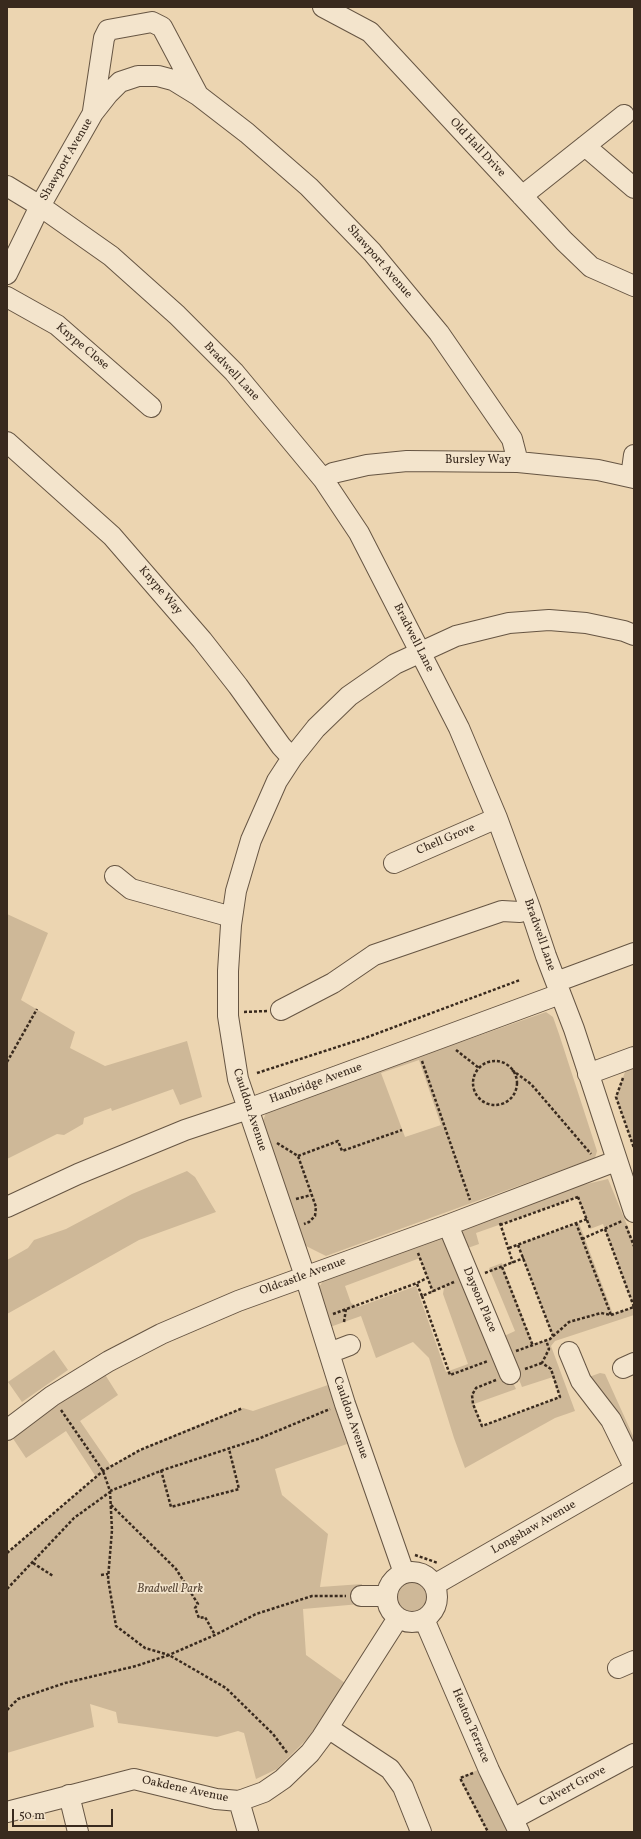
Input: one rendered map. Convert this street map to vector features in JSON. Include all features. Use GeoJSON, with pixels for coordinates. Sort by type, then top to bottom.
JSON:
{"type":"FeatureCollection","features":[{"type":"Feature","properties":{"kind":"street","name":"Old Hall Drive"},"geometry":{"type":"LineString","coordinates":[[323,7],[370,32],[564,241],[591,267],[634,286]]}},
{"type":"Feature","properties":{"kind":"street","name":"Shawport Avenue"},"geometry":{"type":"LineString","coordinates":[[93,113],[104,38],[108,30],[152,22],[162,27],[199,96]]}},
{"type":"Feature","properties":{"kind":"street","name":"Shawport Avenue"},"geometry":{"type":"LineString","coordinates":[[40,206],[93,113],[120,82],[138,76],[158,76],[174,80],[199,96],[247,134],[309,187],[372,252],[439,333],[512,439],[518,462]]}},
{"type":"Feature","properties":{"kind":"street"},"geometry":{"type":"LineString","coordinates":[[522,196],[624,115]]}},
{"type":"Feature","properties":{"kind":"street"},"geometry":{"type":"LineString","coordinates":[[585,146],[634,188]]}},
{"type":"Feature","properties":{"kind":"street","name":"Bradwell Lane"},"geometry":{"type":"LineString","coordinates":[[7,186],[40,206],[112,256],[177,315],[234,372],[323,479],[359,533],[459,728],[497,818],[588,1074],[609,1164],[629,1216]]}},
{"type":"Feature","properties":{"kind":"street"},"geometry":{"type":"LineString","coordinates":[[7,274],[40,206]]}},
{"type":"Feature","properties":{"kind":"street","name":"Knype Close"},"geometry":{"type":"LineString","coordinates":[[7,297],[57,325],[151,407]]}},
{"type":"Feature","properties":{"kind":"street","name":"Knype Way"},"geometry":{"type":"LineString","coordinates":[[7,442],[112,536],[202,640],[238,686],[281,746],[292,758]]}},
{"type":"Feature","properties":{"kind":"street"},"geometry":{"type":"LineString","coordinates":[[632,477],[634,455]]}},
{"type":"Feature","properties":{"kind":"street","name":"Bursley Way"},"geometry":{"type":"LineString","coordinates":[[323,479],[333,473],[367,466],[407,461],[518,462],[598,470],[632,477]]}},
{"type":"Feature","properties":{"kind":"street","name":"Cauldon Avenue"},"geometry":{"type":"LineString","coordinates":[[404,1573],[345,1404],[305,1276],[248,1109],[235,1065],[228,1013],[228,971],[232,917],[236,891],[251,840],[277,781],[292,758],[316,728],[349,696],[395,664],[420,651],[456,636],[509,623],[549,620],[586,624],[624,631],[634,635]]}},
{"type":"Feature","properties":{"kind":"street","name":"Chell Grove"},"geometry":{"type":"LineString","coordinates":[[394,863],[497,818]]}},
{"type":"Feature","properties":{"kind":"street"},"geometry":{"type":"LineString","coordinates":[[115,876],[131,889],[232,917]]}},
{"type":"Feature","properties":{"kind":"street"},"geometry":{"type":"LineString","coordinates":[[281,1010],[333,983],[374,955],[502,911],[520,912],[530,908]]}},
{"type":"Feature","properties":{"kind":"street","name":"Hanbridge Avenue"},"geometry":{"type":"LineString","coordinates":[[7,1207],[78,1174],[178,1133],[399,1058],[417,1047],[442,1038],[558,988],[634,953]]}},
{"type":"Feature","properties":{"kind":"street"},"geometry":{"type":"LineString","coordinates":[[588,1074],[629,1064]]}},
{"type":"Feature","properties":{"kind":"street","name":"Oldcastle Avenue"},"geometry":{"type":"LineString","coordinates":[[7,1430],[52,1396],[109,1361],[161,1334],[238,1301],[448,1225],[497,1216],[571,1178],[609,1164]]}},
{"type":"Feature","properties":{"kind":"street","name":"Dayson Place"},"geometry":{"type":"LineString","coordinates":[[448,1225],[469,1275],[509,1354],[510,1374]]}},
{"type":"Feature","properties":{"kind":"street"},"geometry":{"type":"LineString","coordinates":[[329,1353],[350,1345]]}},
{"type":"Feature","properties":{"kind":"street"},"geometry":{"type":"LineString","coordinates":[[570,1352],[581,1381],[612,1420],[634,1467]]}},
{"type":"Feature","properties":{"kind":"street","name":"Longshaw Avenue"},"geometry":{"type":"LineString","coordinates":[[443,1580],[634,1470]]}},
{"type":"Feature","properties":{"kind":"street"},"geometry":{"type":"LineString","coordinates":[[404,1573],[419,1573],[443,1580],[434,1610],[424,1619],[416,1622],[409,1622],[398,1618],[389,1606],[387,1596],[393,1581],[404,1573]]}},
{"type":"Feature","properties":{"kind":"street"},"geometry":{"type":"LineString","coordinates":[[361,1596],[387,1596]]}},
{"type":"Feature","properties":{"kind":"street","name":"Oakdene Avenue"},"geometry":{"type":"LineString","coordinates":[[7,1812],[134,1779],[216,1799],[239,1801],[264,1792],[283,1778],[310,1753],[328,1728],[398,1618]]}},
{"type":"Feature","properties":{"kind":"street","name":"Heaton Terrace"},"geometry":{"type":"LineString","coordinates":[[424,1619],[489,1770],[516,1826]]}},
{"type":"Feature","properties":{"kind":"street"},"geometry":{"type":"LineString","coordinates":[[328,1728],[390,1770],[403,1787],[421,1832]]}},
{"type":"Feature","properties":{"kind":"street","name":"Calvert Grove"},"geometry":{"type":"LineString","coordinates":[[516,1826],[634,1754]]}},
{"type":"Feature","properties":{"kind":"street"},"geometry":{"type":"LineString","coordinates":[[69,1795],[78,1832]]}},
{"type":"Feature","properties":{"kind":"street"},"geometry":{"type":"LineString","coordinates":[[239,1801],[248,1832]]}},
{"type":"Feature","properties":{"kind":"path"},"geometry":{"type":"LineString","coordinates":[[257,1073],[365,1038],[520,980]]}},
{"type":"Feature","properties":{"kind":"path"},"geometry":{"type":"LineString","coordinates":[[7,1062],[37,1009]]}},
{"type":"Feature","properties":{"kind":"path"},"geometry":{"type":"LineString","coordinates":[[228,1013],[281,1010]]}},
{"type":"Feature","properties":{"kind":"path"},"geometry":{"type":"LineString","coordinates":[[442,1038],[479,1068]]}},
{"type":"Feature","properties":{"kind":"path"},"geometry":{"type":"LineString","coordinates":[[417,1047],[472,1203],[468,1204]]}},
{"type":"Feature","properties":{"kind":"path"},"geometry":{"type":"LineString","coordinates":[[512,1070],[516,1077],[517,1084],[515,1092],[505,1103],[497,1105],[490,1104],[477,1096],[474,1090],[473,1082],[474,1074],[479,1068],[490,1062],[496,1061],[508,1066],[531,1084],[609,1164]]}},
{"type":"Feature","properties":{"kind":"path"},"geometry":{"type":"LineString","coordinates":[[629,1064],[616,1097],[634,1148]]}},
{"type":"Feature","properties":{"kind":"path"},"geometry":{"type":"LineString","coordinates":[[298,1156],[338,1142],[342,1151],[402,1130]]}},
{"type":"Feature","properties":{"kind":"path"},"geometry":{"type":"LineString","coordinates":[[272,1140],[298,1156],[316,1207],[315,1216],[309,1222],[289,1229]]}},
{"type":"Feature","properties":{"kind":"path"},"geometry":{"type":"LineString","coordinates":[[571,1178],[590,1228]]}},
{"type":"Feature","properties":{"kind":"path"},"geometry":{"type":"LineString","coordinates":[[513,1263],[497,1216],[578,1197]]}},
{"type":"Feature","properties":{"kind":"path"},"geometry":{"type":"LineString","coordinates":[[582,1238],[605,1229],[629,1216]]}},
{"type":"Feature","properties":{"kind":"path"},"geometry":{"type":"LineString","coordinates":[[509,1248],[587,1218]]}},
{"type":"Feature","properties":{"kind":"path"},"geometry":{"type":"LineString","coordinates":[[576,1223],[611,1316]]}},
{"type":"Feature","properties":{"kind":"path"},"geometry":{"type":"LineString","coordinates":[[417,1283],[450,1375],[533,1346],[553,1336],[569,1322],[601,1313],[611,1316],[634,1307],[605,1229]]}},
{"type":"Feature","properties":{"kind":"path"},"geometry":{"type":"LineString","coordinates":[[518,1245],[553,1336]]}},
{"type":"Feature","properties":{"kind":"path"},"geometry":{"type":"LineString","coordinates":[[416,1248],[433,1292]]}},
{"type":"Feature","properties":{"kind":"path"},"geometry":{"type":"LineString","coordinates":[[524,1258],[502,1267],[533,1346]]}},
{"type":"Feature","properties":{"kind":"path"},"geometry":{"type":"LineString","coordinates":[[422,1296],[469,1275]]}},
{"type":"Feature","properties":{"kind":"path"},"geometry":{"type":"LineString","coordinates":[[327,1316],[427,1278]]}},
{"type":"Feature","properties":{"kind":"path"},"geometry":{"type":"LineString","coordinates":[[344,1322],[346,1309]]}},
{"type":"Feature","properties":{"kind":"path"},"geometry":{"type":"LineString","coordinates":[[542,1363],[551,1370],[560,1397],[482,1426],[472,1395],[476,1388],[542,1363],[549,1349],[546,1340]]}},
{"type":"Feature","properties":{"kind":"path"},"geometry":{"type":"LineString","coordinates":[[52,1396],[103,1471],[110,1491],[112,1530],[108,1574],[116,1626],[146,1648],[169,1655],[226,1688],[273,1734],[290,1757],[298,1764]]}},
{"type":"Feature","properties":{"kind":"path"},"geometry":{"type":"LineString","coordinates":[[7,1589],[74,1518],[110,1491],[161,1470],[229,1449],[345,1404]]}},
{"type":"Feature","properties":{"kind":"path"},"geometry":{"type":"LineString","coordinates":[[7,1554],[29,1533],[103,1471],[140,1450],[243,1408]]}},
{"type":"Feature","properties":{"kind":"path"},"geometry":{"type":"LineString","coordinates":[[161,1470],[171,1507],[239,1489],[229,1449]]}},
{"type":"Feature","properties":{"kind":"path"},"geometry":{"type":"LineString","coordinates":[[111,1505],[176,1569],[198,1604],[195,1608],[200,1618],[205,1617],[215,1635]]}},
{"type":"Feature","properties":{"kind":"path"},"geometry":{"type":"LineString","coordinates":[[397,1554],[406,1552],[441,1564],[446,1567],[443,1580]]}},
{"type":"Feature","properties":{"kind":"path"},"geometry":{"type":"LineString","coordinates":[[33,1563],[53,1576]]}},
{"type":"Feature","properties":{"kind":"path"},"geometry":{"type":"LineString","coordinates":[[101,1575],[108,1574]]}},
{"type":"Feature","properties":{"kind":"path"},"geometry":{"type":"LineString","coordinates":[[7,1710],[18,1699],[65,1683],[136,1666],[169,1655],[215,1635],[256,1614],[312,1596],[361,1596]]}},
{"type":"Feature","properties":{"kind":"path"},"geometry":{"type":"LineString","coordinates":[[474,1772],[460,1778],[488,1832]]}},
{"type":"Feature","properties":{"kind":"green space"},"geometry":{"type":"Polygon","coordinates":[[[7,914],[48,933],[21,1000],[75,1032],[70,1048],[105,1066],[187,1041],[202,1097],[180,1105],[173,1089],[112,1111],[111,1108],[84,1118],[83,1124],[64,1135],[57,1134],[7,1159],[7,914]]]}},
{"type":"Feature","properties":{"kind":"green space"},"geometry":{"type":"Polygon","coordinates":[[[546,1012],[553,1017],[597,1151],[595,1158],[326,1256],[304,1245],[262,1123],[266,1113],[271,1109],[546,1012]],[[419,1060],[381,1073],[405,1137],[441,1125],[419,1060]]]}},
{"type":"Feature","properties":{"kind":"green space"},"geometry":{"type":"Polygon","coordinates":[[[634,1068],[634,1148],[616,1097],[625,1072],[634,1068]]]}},
{"type":"Feature","properties":{"kind":"green space"},"geometry":{"type":"Polygon","coordinates":[[[187,1171],[195,1177],[216,1212],[139,1240],[7,1314],[7,1260],[28,1248],[34,1240],[66,1229],[132,1194],[187,1171]]]}},
{"type":"Feature","properties":{"kind":"green space"},"geometry":{"type":"Polygon","coordinates":[[[608,1179],[634,1242],[634,1307],[603,1224],[590,1229],[578,1197],[476,1233],[479,1244],[465,1249],[462,1232],[466,1225],[574,1187],[608,1179]]]}},
{"type":"Feature","properties":{"kind":"green space"},"geometry":{"type":"Polygon","coordinates":[[[579,1223],[613,1314],[634,1307],[634,1315],[555,1341],[551,1346],[575,1411],[555,1418],[465,1468],[429,1358],[413,1342],[376,1358],[361,1316],[330,1327],[318,1289],[326,1276],[435,1236],[443,1238],[516,1389],[474,1404],[482,1426],[560,1397],[553,1377],[522,1387],[502,1337],[515,1331],[489,1268],[502,1263],[533,1344],[550,1339],[553,1336],[518,1244],[579,1223]],[[420,1258],[345,1286],[351,1303],[358,1307],[416,1286],[446,1372],[468,1364],[443,1294],[444,1287],[449,1284],[433,1292],[420,1258]]]}},
{"type":"Feature","properties":{"kind":"green space"},"geometry":{"type":"Polygon","coordinates":[[[54,1350],[68,1370],[22,1402],[8,1382],[54,1350]]]}},
{"type":"Feature","properties":{"kind":"green space","name":"Bradwell Park"},"geometry":{"type":"Polygon","coordinates":[[[104,1373],[118,1395],[80,1421],[111,1466],[134,1453],[178,1433],[243,1408],[253,1411],[328,1385],[347,1444],[275,1469],[282,1495],[328,1534],[320,1587],[362,1584],[360,1604],[303,1609],[306,1655],[345,1683],[309,1737],[277,1769],[256,1779],[244,1733],[238,1731],[217,1737],[118,1723],[116,1712],[90,1704],[94,1727],[7,1753],[7,1553],[96,1477],[66,1431],[26,1458],[12,1437],[104,1373]]]}},
{"type":"Feature","properties":{"kind":"green space"},"geometry":{"type":"Polygon","coordinates":[[[600,1373],[605,1374],[634,1438],[634,1461],[589,1377],[600,1373]]]}},
{"type":"Feature","properties":{"kind":"green space"},"geometry":{"type":"Polygon","coordinates":[[[412,1578],[422,1581],[428,1587],[431,1597],[428,1607],[422,1613],[412,1616],[402,1613],[396,1607],[393,1597],[396,1587],[402,1581],[412,1578]]]}},
{"type":"Feature","properties":{"kind":"green space"},"geometry":{"type":"Polygon","coordinates":[[[480,1769],[513,1832],[487,1832],[459,1778],[480,1769]]]}}]}
